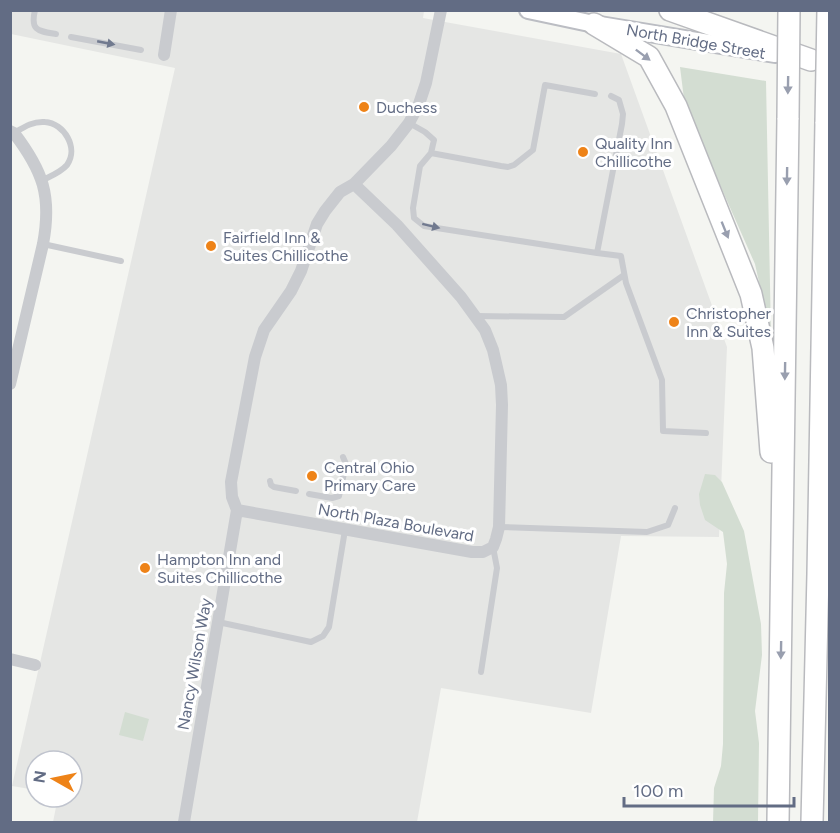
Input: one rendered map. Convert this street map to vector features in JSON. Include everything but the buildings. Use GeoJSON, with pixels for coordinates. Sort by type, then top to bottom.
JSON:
{"type":"FeatureCollection","features":[{"type":"Feature","properties":{"kind":"highway"},"geometry":{"type":"LineString","coordinates":[[670,10],[820,61]]}},
{"type":"Feature","properties":{"kind":"highway"},"geometry":{"type":"LineString","coordinates":[[778,822],[789,10]]}},
{"type":"Feature","properties":{"kind":"highway"},"geometry":{"type":"LineString","coordinates":[[812,822],[828,10]]}},
{"type":"Feature","properties":{"kind":"highway"},"geometry":{"type":"LineString","coordinates":[[594,24],[650,57],[676,106],[751,294],[763,348],[782,606]]}},
{"type":"Feature","properties":{"kind":"highway"},"geometry":{"type":"LineString","coordinates":[[818,574],[830,476]]}},
{"type":"Feature","properties":{"kind":"main road","name":"North Bridge Street"},"geometry":{"type":"LineString","coordinates":[[528,10],[594,24],[820,61]]}},
{"type":"Feature","properties":{"kind":"street"},"geometry":{"type":"LineString","coordinates":[[164,55],[171,10]]}},
{"type":"Feature","properties":{"kind":"street"},"geometry":{"type":"LineString","coordinates":[[237,510],[231,497],[231,482],[259,341],[291,291],[301,271],[317,224],[325,211],[340,192],[354,184],[391,146],[409,123],[426,83],[441,10]]}},
{"type":"Feature","properties":{"kind":"street"},"geometry":{"type":"LineString","coordinates":[[10,384],[43,244],[47,210],[43,180],[35,162],[12,132]]}},
{"type":"Feature","properties":{"kind":"street","name":"North Plaza Boulevard"},"geometry":{"type":"LineString","coordinates":[[237,510],[472,552],[483,552],[493,547],[496,539],[501,499],[501,385],[493,350],[485,330],[461,297],[397,225],[354,184]]}},
{"type":"Feature","properties":{"kind":"street","name":"Nancy Wilson Way"},"geometry":{"type":"LineString","coordinates":[[184,822],[237,510]]}},
{"type":"Feature","properties":{"kind":"street"},"geometry":{"type":"LineString","coordinates":[[10,659],[35,664]]}},
{"type":"Feature","properties":{"kind":"lane"},"geometry":{"type":"LineString","coordinates":[[35,10],[34,27],[56,34]]}},
{"type":"Feature","properties":{"kind":"lane"},"geometry":{"type":"LineString","coordinates":[[71,37],[141,50]]}},
{"type":"Feature","properties":{"kind":"lane"},"geometry":{"type":"LineString","coordinates":[[431,153],[501,166],[514,165],[533,150],[545,85],[595,93]]}},
{"type":"Feature","properties":{"kind":"lane"},"geometry":{"type":"LineString","coordinates":[[597,253],[622,124],[620,100],[611,96]]}},
{"type":"Feature","properties":{"kind":"lane"},"geometry":{"type":"LineString","coordinates":[[12,132],[44,122],[53,123],[62,128],[67,135],[70,143],[70,160],[59,172],[43,180]]}},
{"type":"Feature","properties":{"kind":"lane"},"geometry":{"type":"LineString","coordinates":[[409,123],[434,140],[431,153],[420,166],[413,208],[414,218],[424,226],[621,256],[626,283],[662,380],[663,431],[706,433]]}},
{"type":"Feature","properties":{"kind":"lane"},"geometry":{"type":"LineString","coordinates":[[397,225],[414,218]]}},
{"type":"Feature","properties":{"kind":"lane"},"geometry":{"type":"LineString","coordinates":[[43,244],[121,261]]}},
{"type":"Feature","properties":{"kind":"lane"},"geometry":{"type":"LineString","coordinates":[[475,316],[564,317],[624,275]]}},
{"type":"Feature","properties":{"kind":"lane"},"geometry":{"type":"LineString","coordinates":[[309,494],[332,498],[339,496],[346,464],[343,457]]}},
{"type":"Feature","properties":{"kind":"lane"},"geometry":{"type":"LineString","coordinates":[[270,481],[274,487],[296,491]]}},
{"type":"Feature","properties":{"kind":"lane"},"geometry":{"type":"LineString","coordinates":[[499,527],[646,531],[668,525],[675,507]]}},
{"type":"Feature","properties":{"kind":"lane"},"geometry":{"type":"LineString","coordinates":[[218,622],[311,642],[323,636],[329,627],[345,530]]}},
{"type":"Feature","properties":{"kind":"lane"},"geometry":{"type":"LineString","coordinates":[[481,672],[497,568],[493,547]]}},
{"type":"Feature","properties":{"kind":"shaded area"},"geometry":{"type":"Polygon","coordinates":[[[10,11],[424,11],[423,18],[621,54],[727,347],[719,537],[621,536],[591,713],[441,688],[417,822],[53,822],[56,809],[84,809],[84,749],[24,749],[24,788],[12,786],[175,68],[11,34],[10,11]]]}},
{"type":"Feature","properties":{"kind":"shaded area"},"geometry":{"type":"Polygon","coordinates":[[[680,67],[766,81],[771,336],[755,264],[684,99],[680,67]]]}},
{"type":"Feature","properties":{"kind":"shaded area"},"geometry":{"type":"Polygon","coordinates":[[[705,474],[715,475],[722,482],[744,531],[761,624],[762,655],[755,711],[759,743],[758,822],[713,822],[714,788],[721,766],[723,744],[724,593],[727,564],[723,532],[705,520],[700,505],[699,494],[705,474]]]}},
{"type":"Feature","properties":{"kind":"shaded area"},"geometry":{"type":"Polygon","coordinates":[[[125,712],[149,719],[143,741],[119,735],[125,712]]]}},
{"type":"Feature","properties":{"kind":"place","name":"Duchess"},"geometry":{"type":"Point","coordinates":[364,107]}},
{"type":"Feature","properties":{"kind":"place","name":"Quality Inn Chillicothe"},"geometry":{"type":"Point","coordinates":[583,152]}},
{"type":"Feature","properties":{"kind":"place","name":"Fairfield Inn & Suites Chillicothe"},"geometry":{"type":"Point","coordinates":[211,246]}},
{"type":"Feature","properties":{"kind":"place","name":"Christopher Inn & Suites"},"geometry":{"type":"Point","coordinates":[674,322]}},
{"type":"Feature","properties":{"kind":"place","name":"Central Ohio Primary Care"},"geometry":{"type":"Point","coordinates":[312,476]}},
{"type":"Feature","properties":{"kind":"place","name":"Hampton Inn and Suites Chillicothe"},"geometry":{"type":"Point","coordinates":[145,568]}}]}
